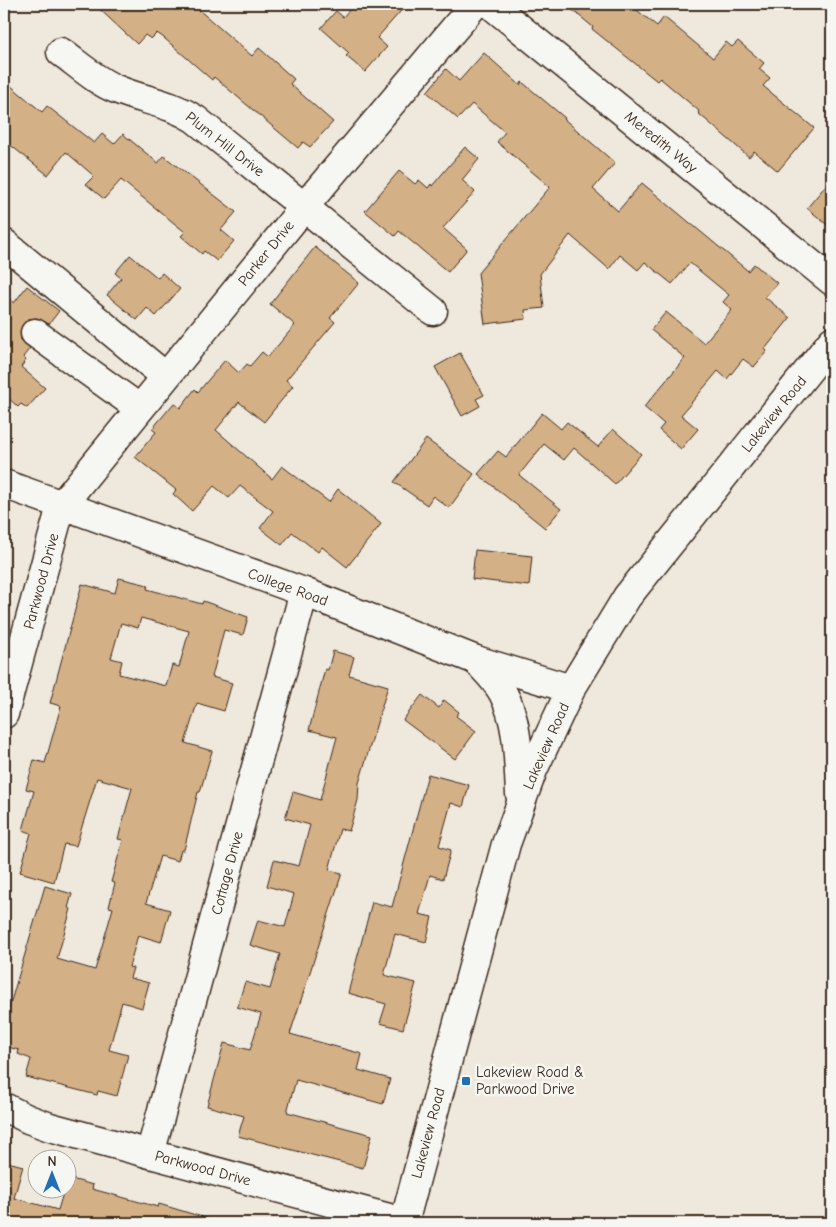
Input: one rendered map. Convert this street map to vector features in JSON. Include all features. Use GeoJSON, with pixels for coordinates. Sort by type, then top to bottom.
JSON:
{"type":"FeatureCollection","features":[{"type":"Feature","properties":{"kind":"street","name":"Parker Drive"},"geometry":{"type":"LineString","coordinates":[[61,506],[304,207],[475,4]]}},
{"type":"Feature","properties":{"kind":"street","name":"Meredith Way"},"geometry":{"type":"LineString","coordinates":[[490,4],[832,281]]}},
{"type":"Feature","properties":{"kind":"street","name":"Plum Hill Drive"},"geometry":{"type":"LineString","coordinates":[[62,52],[109,86],[167,104],[196,119],[433,311]]}},
{"type":"Feature","properties":{"kind":"street"},"geometry":{"type":"LineString","coordinates":[[4,243],[165,376]]}},
{"type":"Feature","properties":{"kind":"street"},"geometry":{"type":"LineString","coordinates":[[35,333],[139,408]]}},
{"type":"Feature","properties":{"kind":"street","name":"Lakeview Road"},"geometry":{"type":"LineString","coordinates":[[404,1222],[506,844],[533,770],[571,689],[627,597],[832,341]]}},
{"type":"Feature","properties":{"kind":"street","name":"College Road"},"geometry":{"type":"LineString","coordinates":[[4,484],[304,592],[476,660],[571,689]]}},
{"type":"Feature","properties":{"kind":"street","name":"Parkwood Drive"},"geometry":{"type":"LineString","coordinates":[[4,714],[61,506]]}},
{"type":"Feature","properties":{"kind":"street","name":"Cottage Drive"},"geometry":{"type":"LineString","coordinates":[[150,1154],[304,592]]}},
{"type":"Feature","properties":{"kind":"street"},"geometry":{"type":"LineString","coordinates":[[476,660],[503,693],[512,716],[517,746],[520,805]]}},
{"type":"Feature","properties":{"kind":"street","name":"Parkwood Drive"},"geometry":{"type":"LineString","coordinates":[[4,1107],[28,1120],[50,1127],[404,1222]]}},
{"type":"Feature","properties":{"kind":"building"},"geometry":{"type":"Polygon","coordinates":[[[94,4],[192,4],[252,56],[259,48],[294,79],[290,84],[333,122],[310,147],[303,142],[298,148],[214,77],[212,80],[157,33],[151,39],[145,35],[137,44],[94,4]]]}},
{"type":"Feature","properties":{"kind":"building"},"geometry":{"type":"Polygon","coordinates":[[[354,4],[407,4],[377,38],[387,47],[365,72],[346,56],[349,53],[321,28],[336,11],[343,17],[354,4]]]}},
{"type":"Feature","properties":{"kind":"building"},"geometry":{"type":"Polygon","coordinates":[[[565,4],[629,4],[657,26],[664,17],[713,58],[726,42],[732,47],[738,41],[764,63],[759,69],[770,78],[763,86],[814,128],[778,171],[754,151],[749,157],[660,78],[657,81],[592,29],[593,27],[565,4]]]}},
{"type":"Feature","properties":{"kind":"building"},"geometry":{"type":"Polygon","coordinates":[[[484,53],[520,85],[522,82],[565,118],[615,163],[593,189],[618,211],[642,183],[748,271],[754,264],[777,283],[765,297],[790,318],[765,349],[767,351],[754,367],[743,359],[727,379],[718,371],[681,415],[698,429],[681,449],[659,430],[664,424],[644,407],[685,358],[651,330],[666,312],[704,343],[732,310],[723,302],[729,295],[690,263],[672,284],[645,262],[638,270],[620,255],[609,269],[570,235],[540,274],[544,308],[525,310],[526,319],[485,324],[478,273],[550,187],[497,142],[505,132],[472,104],[458,119],[427,92],[446,69],[459,81],[484,53]]]}},
{"type":"Feature","properties":{"kind":"building"},"geometry":{"type":"Polygon","coordinates":[[[4,80],[42,112],[47,106],[94,143],[102,134],[114,144],[123,134],[158,163],[164,156],[236,212],[221,230],[234,241],[217,261],[204,251],[202,254],[181,236],[185,232],[121,180],[104,199],[86,184],[94,176],[66,152],[48,175],[4,140],[4,80]]]}},
{"type":"Feature","properties":{"kind":"building"},"geometry":{"type":"Polygon","coordinates":[[[465,147],[479,159],[462,180],[475,192],[443,228],[467,249],[448,272],[399,231],[395,236],[365,211],[399,171],[415,184],[419,180],[428,188],[431,184],[432,186],[465,147]]]}},
{"type":"Feature","properties":{"kind":"building"},"geometry":{"type":"Polygon","coordinates":[[[832,178],[832,229],[807,208],[832,178]]]}},
{"type":"Feature","properties":{"kind":"building"},"geometry":{"type":"Polygon","coordinates":[[[315,247],[359,283],[330,318],[335,322],[286,380],[293,386],[264,422],[239,402],[216,430],[272,479],[282,466],[329,502],[338,489],[381,524],[347,567],[322,547],[318,552],[292,532],[282,545],[260,528],[273,511],[240,486],[229,498],[214,486],[192,511],[173,494],[176,490],[135,457],[156,432],[152,429],[174,403],[180,408],[195,389],[198,392],[225,360],[239,373],[247,364],[250,366],[262,352],[268,357],[295,325],[270,304],[315,247]]]}},
{"type":"Feature","properties":{"kind":"building"},"geometry":{"type":"Polygon","coordinates":[[[130,255],[158,278],[162,273],[180,289],[156,316],[147,308],[137,320],[107,295],[121,278],[115,273],[130,255]]]}},
{"type":"Feature","properties":{"kind":"building"},"geometry":{"type":"Polygon","coordinates":[[[27,286],[59,311],[49,324],[37,318],[28,319],[20,331],[21,340],[30,348],[23,357],[26,360],[21,367],[45,388],[27,408],[21,404],[18,407],[4,394],[4,294],[14,303],[27,286]]]}},
{"type":"Feature","properties":{"kind":"building"},"geometry":{"type":"Polygon","coordinates":[[[460,353],[484,395],[476,399],[480,406],[462,416],[435,367],[460,353]]]}},
{"type":"Feature","properties":{"kind":"building"},"geometry":{"type":"Polygon","coordinates":[[[542,413],[561,429],[567,422],[598,447],[613,429],[641,454],[615,484],[574,448],[564,460],[544,444],[519,475],[561,509],[545,528],[478,474],[498,451],[506,457],[542,413]]]}},
{"type":"Feature","properties":{"kind":"building"},"geometry":{"type":"Polygon","coordinates":[[[426,439],[474,474],[449,508],[433,496],[427,505],[394,482],[426,439]]]}},
{"type":"Feature","properties":{"kind":"building"},"geometry":{"type":"Polygon","coordinates":[[[475,550],[532,556],[529,586],[472,579],[475,550]]]}},
{"type":"Feature","properties":{"kind":"building"},"geometry":{"type":"Polygon","coordinates":[[[119,578],[148,585],[147,589],[202,604],[203,601],[248,617],[243,635],[224,630],[212,677],[232,683],[224,711],[197,703],[185,743],[212,751],[200,792],[198,792],[184,850],[181,850],[178,861],[160,856],[146,903],[170,910],[161,942],[138,935],[129,967],[133,968],[130,978],[149,983],[142,1008],[122,1002],[109,1050],[128,1055],[117,1096],[98,1091],[97,1095],[26,1077],[31,1059],[18,1054],[19,1050],[4,1046],[4,1025],[45,886],[72,894],[68,908],[71,909],[57,959],[95,970],[113,908],[109,907],[115,883],[111,882],[123,840],[118,839],[132,788],[97,778],[76,846],[64,844],[54,882],[20,872],[31,833],[23,830],[34,791],[26,789],[34,760],[45,763],[61,706],[50,703],[82,584],[115,593],[119,578]],[[141,618],[138,628],[121,623],[111,658],[122,661],[119,674],[166,686],[172,665],[179,667],[189,631],[141,618]]]}},
{"type":"Feature","properties":{"kind":"building"},"geometry":{"type":"Polygon","coordinates":[[[333,651],[354,657],[349,675],[388,686],[359,783],[358,800],[349,831],[340,829],[329,870],[342,873],[290,1034],[362,1054],[358,1070],[390,1079],[383,1104],[296,1080],[287,1112],[372,1135],[363,1168],[238,1136],[244,1116],[207,1106],[224,1043],[250,1050],[261,1014],[237,1007],[245,982],[270,989],[280,954],[250,945],[258,920],[285,927],[294,894],[267,886],[274,860],[299,866],[310,825],[285,818],[293,792],[320,800],[337,737],[309,730],[325,669],[328,670],[333,651]]]}},
{"type":"Feature","properties":{"kind":"building"},"geometry":{"type":"Polygon","coordinates":[[[422,695],[439,708],[444,700],[459,712],[456,716],[476,731],[455,759],[403,720],[422,695]]]}},
{"type":"Feature","properties":{"kind":"building"},"geometry":{"type":"Polygon","coordinates":[[[428,774],[469,785],[463,807],[451,803],[439,846],[451,850],[443,879],[430,875],[419,914],[432,917],[426,942],[395,934],[384,975],[416,983],[403,1029],[380,1023],[386,1004],[348,993],[372,902],[392,907],[428,774]]]}},
{"type":"Feature","properties":{"kind":"building"},"geometry":{"type":"Polygon","coordinates":[[[4,1161],[23,1166],[14,1198],[58,1210],[61,1200],[78,1200],[78,1181],[93,1185],[92,1189],[158,1207],[159,1204],[209,1219],[209,1223],[17,1223],[18,1220],[4,1216],[4,1161]]]}},
{"type":"Feature","properties":{"kind":"place","name":"Lakeview Road & Parkwood Drive"},"geometry":{"type":"Point","coordinates":[466,1081]}}]}
